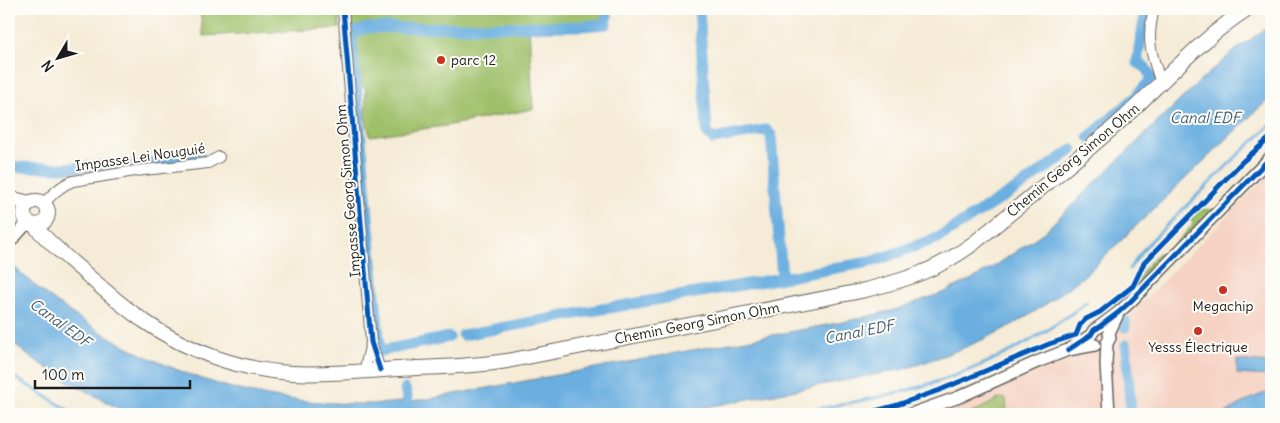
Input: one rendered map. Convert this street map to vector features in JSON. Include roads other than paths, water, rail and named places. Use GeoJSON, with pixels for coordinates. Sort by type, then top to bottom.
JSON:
{"type":"FeatureCollection","features":[{"type":"Feature","properties":{"kind":"main road","name":"Chemin Georg Simon Ohm"},"geometry":{"type":"LineString","coordinates":[[9,206],[34,214],[47,240],[128,310],[151,326],[190,348],[214,357],[254,369],[326,374],[507,361],[861,291],[914,276],[947,261],[974,243],[1090,147],[1208,39],[1247,9]]}},
{"type":"Feature","properties":{"kind":"main road"},"geometry":{"type":"LineString","coordinates":[[9,198],[34,214]]}},
{"type":"Feature","properties":{"kind":"street","name":"Impasse Georg Simon Ohm"},"geometry":{"type":"LineString","coordinates":[[343,9],[371,342],[380,370]]}},
{"type":"Feature","properties":{"kind":"street"},"geometry":{"type":"LineString","coordinates":[[1154,9],[1150,26],[1150,46],[1152,58],[1161,83]]}},
{"type":"Feature","properties":{"kind":"street","name":"Impasse Lei Nouguié"},"geometry":{"type":"LineString","coordinates":[[34,214],[64,184],[73,181],[136,171],[208,164],[219,157]]}},
{"type":"Feature","properties":{"kind":"street"},"geometry":{"type":"LineString","coordinates":[[911,414],[959,397],[1037,362],[1100,338],[1119,312],[1271,157]]}},
{"type":"Feature","properties":{"kind":"street"},"geometry":{"type":"LineString","coordinates":[[13,238],[34,214]]}},
{"type":"Feature","properties":{"kind":"street"},"geometry":{"type":"LineString","coordinates":[[1100,338],[1106,363],[1109,414]]}},
{"type":"Feature","properties":{"kind":"street","name":"Impasse Georg Simon Ohm"},"geometry":{"type":"LineString","coordinates":[[364,372],[371,342]]}},
{"type":"Feature","properties":{"kind":"water","name":"Canal EDF"},"geometry":{"type":"Polygon","coordinates":[[[1271,25],[1271,98],[1084,276],[1024,318],[996,333],[951,353],[904,369],[671,414],[129,414],[69,382],[26,354],[9,339],[9,262],[39,289],[73,314],[108,336],[146,356],[186,373],[226,386],[267,396],[332,403],[375,404],[428,399],[843,322],[891,311],[945,292],[976,277],[1044,232],[1200,81],[1232,53],[1271,25]]]}},
{"type":"Feature","properties":{"kind":"water"},"geometry":{"type":"Polygon","coordinates":[[[1237,360],[1270,363],[1269,376],[1237,374],[1237,360]]]}},
{"type":"Feature","properties":{"kind":"water"},"geometry":{"type":"Polygon","coordinates":[[[1271,392],[1271,414],[1224,414],[1253,398],[1271,392]]]}},
{"type":"Feature","properties":{"kind":"waterway"},"geometry":{"type":"LineString","coordinates":[[449,337],[380,351],[352,41],[354,32],[368,28],[582,26],[606,24],[608,9]]}},
{"type":"Feature","properties":{"kind":"waterway"},"geometry":{"type":"LineString","coordinates":[[699,9],[707,133],[713,139],[766,130],[771,135],[782,278]]}},
{"type":"Feature","properties":{"kind":"waterway"},"geometry":{"type":"LineString","coordinates":[[1089,137],[1135,98],[1152,78],[1145,67],[1137,62],[1146,9]]}},
{"type":"Feature","properties":{"kind":"waterway"},"geometry":{"type":"LineString","coordinates":[[1129,269],[1146,246],[1271,125]]}},
{"type":"Feature","properties":{"kind":"waterway"},"geometry":{"type":"LineString","coordinates":[[463,335],[874,261],[938,238],[1019,187],[1072,150]]}},
{"type":"Feature","properties":{"kind":"waterway"},"geometry":{"type":"LineString","coordinates":[[143,163],[202,159]]}},
{"type":"Feature","properties":{"kind":"waterway"},"geometry":{"type":"LineString","coordinates":[[9,162],[14,167],[67,168]]}},
{"type":"Feature","properties":{"kind":"waterway"},"geometry":{"type":"LineString","coordinates":[[64,168],[127,164]]}},
{"type":"Feature","properties":{"kind":"waterway"},"geometry":{"type":"LineString","coordinates":[[789,414],[897,393],[959,374],[1025,343],[1087,302]]}},
{"type":"Feature","properties":{"kind":"waterway"},"geometry":{"type":"LineString","coordinates":[[1125,321],[1125,327]]}},
{"type":"Feature","properties":{"kind":"waterway"},"geometry":{"type":"LineString","coordinates":[[1126,345],[1131,414]]}},
{"type":"Feature","properties":{"kind":"waterway"},"geometry":{"type":"LineString","coordinates":[[9,374],[75,414]]}},
{"type":"Feature","properties":{"kind":"waterway"},"geometry":{"type":"LineString","coordinates":[[405,389],[409,414]]}},
{"type":"Feature","properties":{"kind":"place","name":"parc 12"},"geometry":{"type":"Point","coordinates":[441,60]}},
{"type":"Feature","properties":{"kind":"place","name":"Megachip"},"geometry":{"type":"Point","coordinates":[1223,290]}},
{"type":"Feature","properties":{"kind":"place","name":"Yesss Électrique"},"geometry":{"type":"Point","coordinates":[1198,331]}}]}
